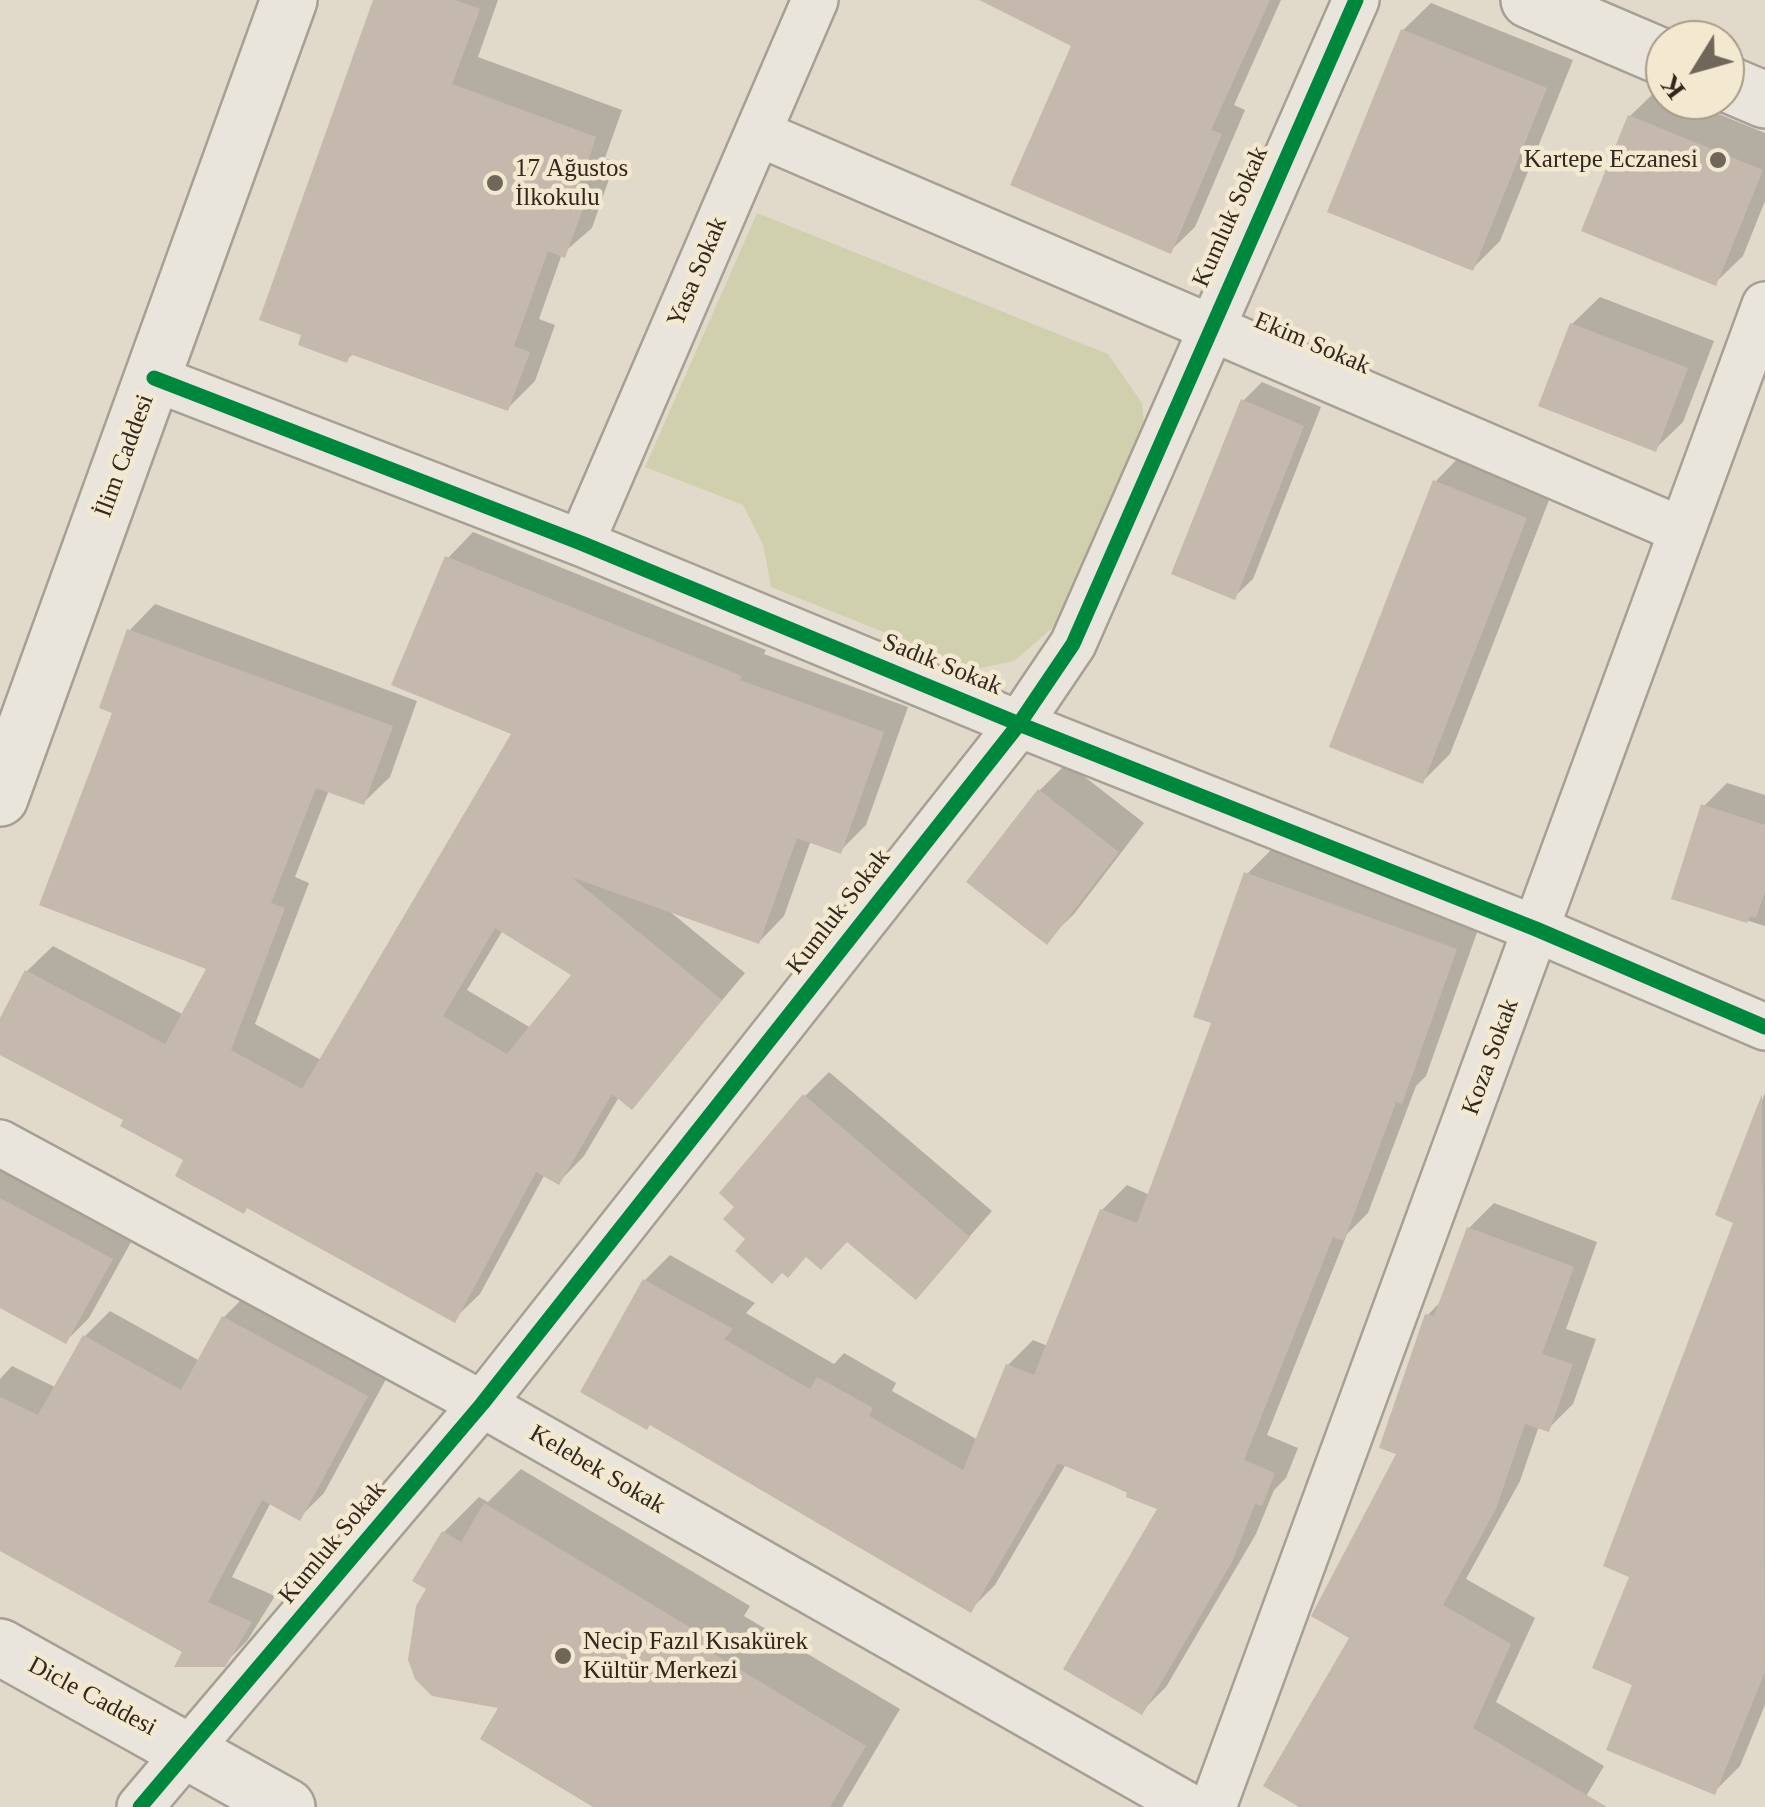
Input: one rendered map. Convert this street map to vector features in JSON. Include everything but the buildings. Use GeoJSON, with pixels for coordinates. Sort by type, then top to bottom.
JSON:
{"type":"FeatureCollection","features":[{"type":"Feature","properties":{"kind":"street","name":"Yasa Sokak"},"geometry":{"type":"LineString","coordinates":[[581,543],[814,0]]}},
{"type":"Feature","properties":{"kind":"street","name":"Kumluk Sokak"},"geometry":{"type":"LineString","coordinates":[[140,1807],[482,1404],[1019,724],[1073,644],[1356,0]]}},
{"type":"Feature","properties":{"kind":"street"},"geometry":{"type":"LineString","coordinates":[[1530,0],[1645,49]]}},
{"type":"Feature","properties":{"kind":"street","name":"İlim Caddesi"},"geometry":{"type":"LineString","coordinates":[[0,798],[154,378],[281,3]]}},
{"type":"Feature","properties":{"kind":"street","name":"Ekim Sokak"},"geometry":{"type":"LineString","coordinates":[[758,134],[1680,530]]}},
{"type":"Feature","properties":{"kind":"street","name":"Koza Sokak"},"geometry":{"type":"LineString","coordinates":[[1213,1807],[1765,306]]}},
{"type":"Feature","properties":{"kind":"street","name":"Sadık Sokak"},"geometry":{"type":"LineString","coordinates":[[154,378],[581,543],[1019,724],[1536,929],[1765,1027]]}},
{"type":"Feature","properties":{"kind":"street","name":"Kelebek Sokak"},"geometry":{"type":"LineString","coordinates":[[0,1143],[482,1404],[1190,1807]]}},
{"type":"Feature","properties":{"kind":"street","name":"Dicle Caddesi"},"geometry":{"type":"LineString","coordinates":[[0,1647],[192,1750],[287,1807]]}},
{"type":"Feature","properties":{"kind":"green space"},"geometry":{"type":"Polygon","coordinates":[[[757,213],[1108,354],[1142,403],[1145,435],[1057,624],[1014,661],[976,669],[771,587],[763,545],[743,505],[645,467],[757,213]]]}},
{"type":"Feature","properties":{"kind":"cycle path"},"geometry":{"type":"LineString","coordinates":[[140,1807],[482,1404],[1019,724],[1073,644],[1356,0]]}},
{"type":"Feature","properties":{"kind":"cycle path"},"geometry":{"type":"LineString","coordinates":[[154,378],[581,543],[1019,724],[1536,929],[1765,1027]]}},
{"type":"Feature","properties":{"kind":"place","name":"Kartepe Eczanesi"},"geometry":{"type":"Point","coordinates":[1718,160]}},
{"type":"Feature","properties":{"kind":"place","name":"17 Ağustos İlkokulu"},"geometry":{"type":"Point","coordinates":[495,183]}},
{"type":"Feature","properties":{"kind":"place","name":"Necip Fazıl Kısakürek Kültür Merkezi"},"geometry":{"type":"Point","coordinates":[563,1656]}}]}
